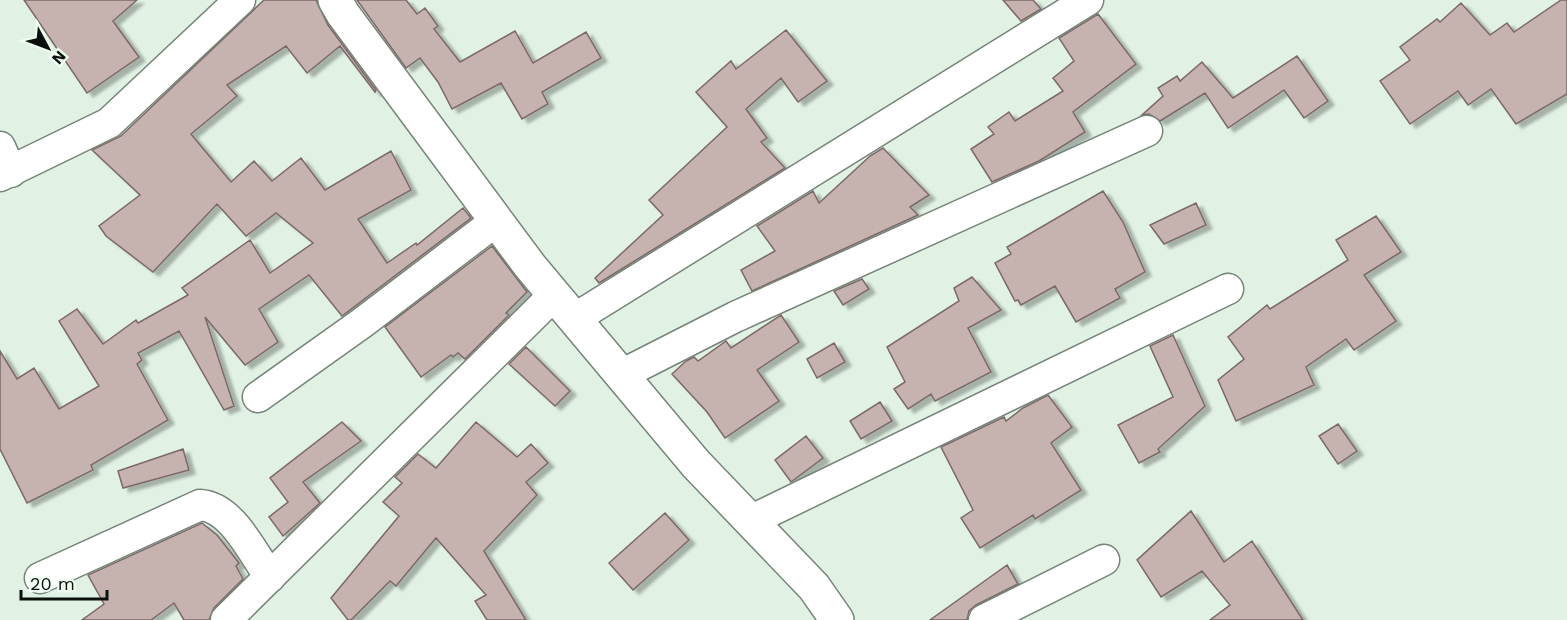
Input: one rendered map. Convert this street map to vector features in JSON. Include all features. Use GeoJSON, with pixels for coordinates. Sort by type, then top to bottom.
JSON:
{"type":"FeatureCollection","features":[{"type":"Feature","properties":{"kind":"street"},"geometry":{"type":"LineString","coordinates":[[4,165],[109,123],[240,0]]}},
{"type":"Feature","properties":{"kind":"street"},"geometry":{"type":"LineString","coordinates":[[335,0],[496,221],[564,307],[696,464],[814,588],[835,619]]}},
{"type":"Feature","properties":{"kind":"street"},"geometry":{"type":"LineString","coordinates":[[226,620],[270,576],[564,307],[1088,0]]}},
{"type":"Feature","properties":{"kind":"street"},"geometry":{"type":"LineString","coordinates":[[621,375],[735,317],[1147,131]]}},
{"type":"Feature","properties":{"kind":"street"},"geometry":{"type":"LineString","coordinates":[[258,397],[362,323],[496,221]]}},
{"type":"Feature","properties":{"kind":"street"},"geometry":{"type":"LineString","coordinates":[[750,520],[1228,289]]}},
{"type":"Feature","properties":{"kind":"street"},"geometry":{"type":"LineString","coordinates":[[40,578],[200,504],[213,506],[228,518],[270,576]]}},
{"type":"Feature","properties":{"kind":"street"},"geometry":{"type":"LineString","coordinates":[[984,620],[1104,560]]}},
{"type":"Feature","properties":{"kind":"building"},"geometry":{"type":"Polygon","coordinates":[[[24,0],[137,0],[113,21],[139,57],[87,93],[24,0]]]}},
{"type":"Feature","properties":{"kind":"building"},"geometry":{"type":"Polygon","coordinates":[[[264,0],[316,0],[328,25],[376,90],[375,92],[340,46],[307,73],[286,46],[227,85],[237,96],[191,134],[231,182],[254,161],[272,181],[301,158],[325,190],[391,151],[411,190],[358,219],[387,263],[416,243],[417,245],[463,208],[471,218],[342,316],[309,275],[259,309],[278,342],[245,365],[205,317],[234,406],[224,410],[179,331],[138,353],[142,360],[137,364],[168,420],[91,465],[93,470],[27,503],[0,449],[0,351],[17,379],[34,368],[59,409],[99,386],[59,321],[77,309],[103,344],[136,320],[138,323],[188,295],[182,288],[250,240],[270,273],[313,243],[276,213],[246,236],[217,204],[153,272],[106,236],[99,226],[140,195],[92,150],[121,136],[264,0]]]}},
{"type":"Feature","properties":{"kind":"building"},"geometry":{"type":"Polygon","coordinates":[[[357,0],[406,0],[417,14],[425,8],[438,26],[434,29],[460,62],[515,31],[533,63],[586,32],[601,58],[542,92],[548,104],[522,119],[501,83],[452,109],[438,82],[420,58],[406,68],[357,0]]]}},
{"type":"Feature","properties":{"kind":"building"},"geometry":{"type":"Polygon","coordinates":[[[1003,0],[1033,0],[1041,9],[1021,21],[1003,0]]]}},
{"type":"Feature","properties":{"kind":"building"},"geometry":{"type":"Polygon","coordinates":[[[1561,0],[1567,0],[1567,94],[1516,124],[1491,89],[1468,105],[1458,91],[1410,124],[1380,81],[1410,60],[1400,47],[1437,19],[1440,22],[1461,3],[1490,35],[1507,23],[1514,32],[1561,0]]]}},
{"type":"Feature","properties":{"kind":"building"},"geometry":{"type":"Polygon","coordinates":[[[1098,14],[1136,64],[1073,112],[1085,132],[1039,161],[992,182],[971,149],[994,134],[988,127],[1009,112],[1015,121],[1063,91],[1053,78],[1074,61],[1059,38],[1098,14]]]}},
{"type":"Feature","properties":{"kind":"building"},"geometry":{"type":"Polygon","coordinates":[[[786,30],[827,81],[798,102],[781,78],[746,109],[767,138],[761,142],[785,168],[599,283],[595,278],[663,215],[649,200],[727,127],[696,92],[731,61],[736,69],[786,30]]]}},
{"type":"Feature","properties":{"kind":"building"},"geometry":{"type":"Polygon","coordinates":[[[1297,56],[1328,101],[1304,118],[1284,90],[1228,128],[1205,93],[1160,121],[1149,114],[1142,115],[1163,96],[1158,88],[1177,76],[1180,81],[1202,62],[1233,98],[1297,56]]]}},
{"type":"Feature","properties":{"kind":"building"},"geometry":{"type":"Polygon","coordinates":[[[883,148],[929,195],[910,207],[918,215],[752,291],[741,270],[775,251],[757,226],[813,191],[819,203],[870,156],[883,148]]]}},
{"type":"Feature","properties":{"kind":"building"},"geometry":{"type":"Polygon","coordinates":[[[1103,191],[1123,222],[1145,272],[1115,289],[1120,298],[1076,322],[1055,286],[1021,305],[1018,300],[1015,301],[995,263],[1011,254],[1007,247],[1103,191]]]}},
{"type":"Feature","properties":{"kind":"building"},"geometry":{"type":"Polygon","coordinates":[[[1196,203],[1206,225],[1164,244],[1150,225],[1196,203]]]}},
{"type":"Feature","properties":{"kind":"building"},"geometry":{"type":"Polygon","coordinates":[[[1376,216],[1401,252],[1364,275],[1396,321],[1354,350],[1346,339],[1306,367],[1314,385],[1236,421],[1218,380],[1244,359],[1228,337],[1267,305],[1270,309],[1348,260],[1336,240],[1376,216]]]}},
{"type":"Feature","properties":{"kind":"building"},"geometry":{"type":"Polygon","coordinates":[[[492,246],[527,292],[506,313],[509,315],[465,359],[458,353],[453,357],[451,355],[421,377],[385,327],[492,246]]]}},
{"type":"Feature","properties":{"kind":"building"},"geometry":{"type":"Polygon","coordinates":[[[972,277],[1001,310],[968,328],[991,372],[935,401],[931,394],[908,409],[894,389],[905,382],[887,347],[959,301],[954,288],[972,277]]]}},
{"type":"Feature","properties":{"kind":"building"},"geometry":{"type":"Polygon","coordinates":[[[862,279],[869,289],[843,305],[834,291],[862,279]]]}},
{"type":"Feature","properties":{"kind":"building"},"geometry":{"type":"Polygon","coordinates":[[[781,315],[799,342],[757,370],[779,401],[725,438],[707,412],[672,374],[686,361],[694,357],[698,361],[726,341],[731,348],[781,315]]]}},
{"type":"Feature","properties":{"kind":"building"},"geometry":{"type":"Polygon","coordinates":[[[1173,335],[1205,406],[1158,449],[1160,452],[1139,463],[1118,425],[1173,397],[1150,346],[1173,335]]]}},
{"type":"Feature","properties":{"kind":"building"},"geometry":{"type":"Polygon","coordinates":[[[834,343],[845,362],[817,378],[807,359],[834,343]]]}},
{"type":"Feature","properties":{"kind":"building"},"geometry":{"type":"Polygon","coordinates":[[[526,347],[570,391],[555,406],[509,364],[526,347]]]}},
{"type":"Feature","properties":{"kind":"building"},"geometry":{"type":"Polygon","coordinates":[[[1048,395],[1072,427],[1051,443],[1081,490],[1035,519],[1033,515],[980,548],[961,518],[973,510],[941,447],[1004,417],[1006,421],[1023,408],[1048,395]]]}},
{"type":"Feature","properties":{"kind":"building"},"geometry":{"type":"Polygon","coordinates":[[[880,402],[892,421],[861,439],[850,421],[880,402]]]}},
{"type":"Feature","properties":{"kind":"building"},"geometry":{"type":"Polygon","coordinates":[[[342,422],[361,441],[303,482],[320,503],[283,536],[269,517],[288,502],[270,478],[342,422]]]}},
{"type":"Feature","properties":{"kind":"building"},"geometry":{"type":"Polygon","coordinates":[[[476,422],[517,457],[531,444],[548,463],[526,482],[537,495],[484,551],[526,620],[487,620],[475,601],[486,595],[436,538],[396,586],[390,581],[351,620],[348,620],[331,598],[399,516],[383,502],[402,483],[395,477],[418,454],[436,468],[476,422]]]}},
{"type":"Feature","properties":{"kind":"building"},"geometry":{"type":"Polygon","coordinates":[[[1338,424],[1357,451],[1338,464],[1319,436],[1338,424]]]}},
{"type":"Feature","properties":{"kind":"building"},"geometry":{"type":"Polygon","coordinates":[[[806,436],[823,458],[791,482],[775,460],[806,436]]]}},
{"type":"Feature","properties":{"kind":"building"},"geometry":{"type":"Polygon","coordinates":[[[183,449],[189,470],[123,488],[118,471],[183,449]]]}},
{"type":"Feature","properties":{"kind":"building"},"geometry":{"type":"Polygon","coordinates":[[[1191,511],[1224,562],[1252,541],[1303,620],[1210,620],[1230,605],[1202,571],[1161,597],[1137,560],[1191,511]]]}},
{"type":"Feature","properties":{"kind":"building"},"geometry":{"type":"Polygon","coordinates":[[[665,513],[689,540],[633,590],[609,563],[665,513]]]}},
{"type":"Feature","properties":{"kind":"building"},"geometry":{"type":"Polygon","coordinates":[[[202,523],[217,535],[239,563],[236,566],[243,579],[214,608],[209,620],[184,620],[174,603],[151,620],[82,620],[104,604],[88,575],[202,523]]]}},
{"type":"Feature","properties":{"kind":"building"},"geometry":{"type":"Polygon","coordinates":[[[1007,565],[1018,584],[976,605],[969,611],[967,620],[930,620],[1007,565]]]}}]}
